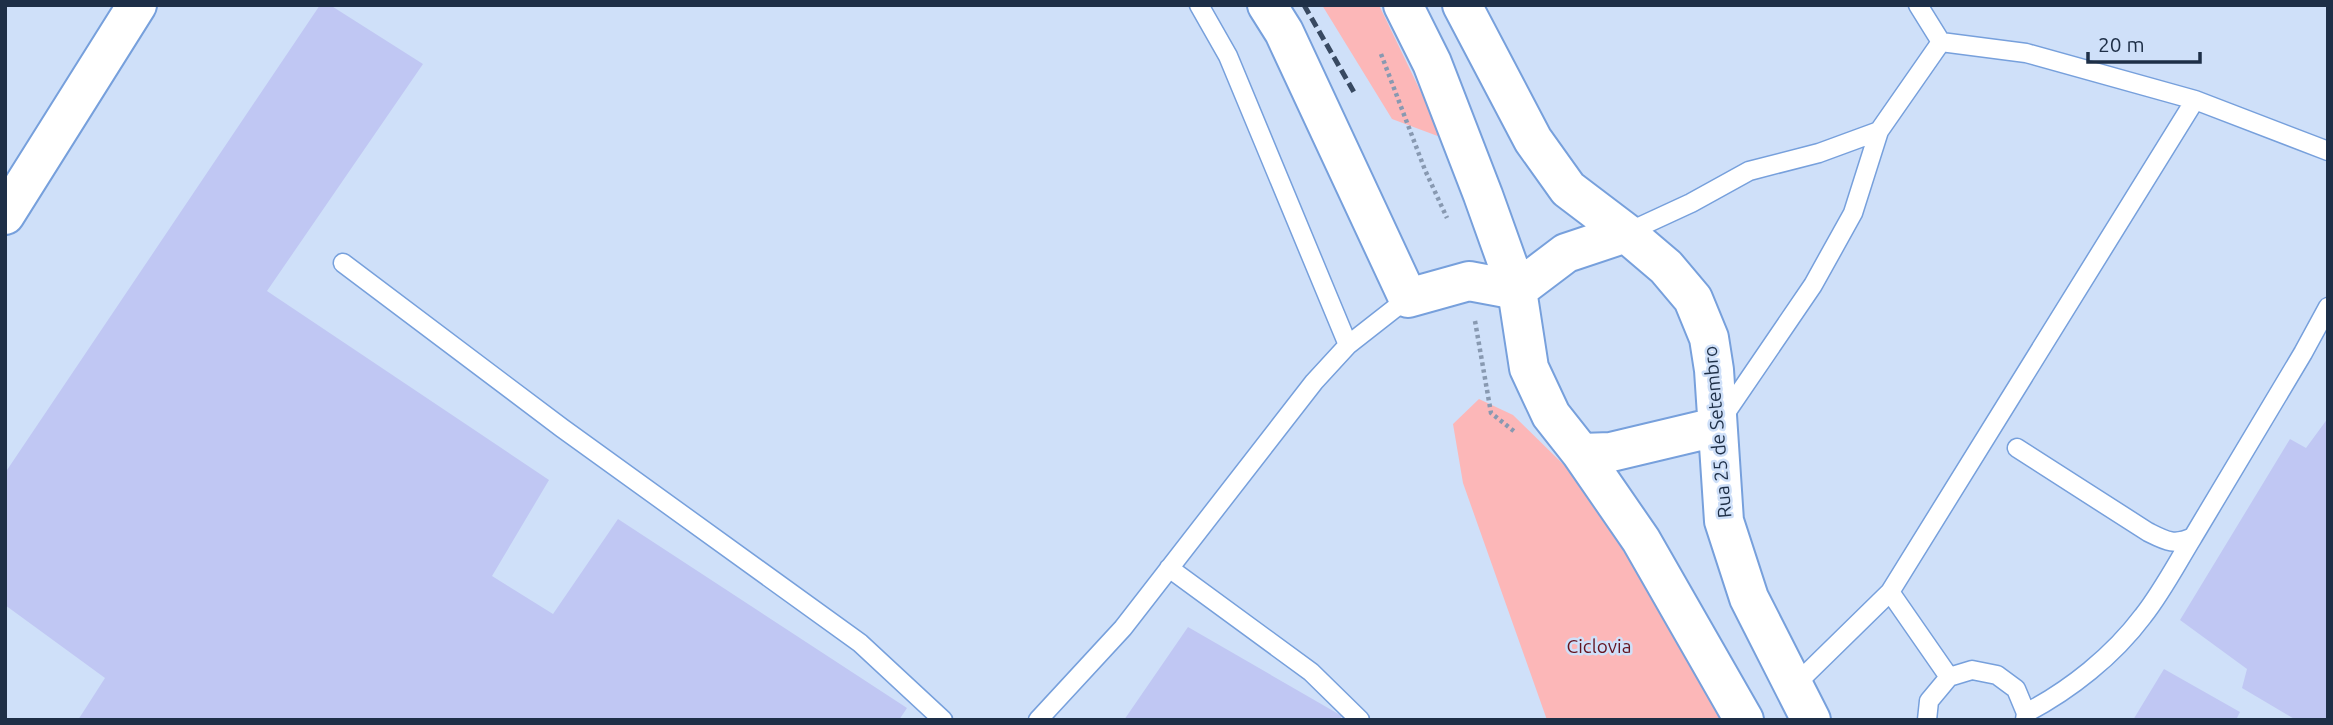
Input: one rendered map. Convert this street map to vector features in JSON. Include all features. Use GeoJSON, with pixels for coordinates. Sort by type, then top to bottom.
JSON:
{"type":"FeatureCollection","features":[{"type":"Feature","properties":{"kind":"main road"},"geometry":{"type":"LineString","coordinates":[[5,215],[137,5]]}},
{"type":"Feature","properties":{"kind":"main road"},"geometry":{"type":"LineString","coordinates":[[1267,5],[1284,32],[1408,298],[1469,281],[1517,290],[1566,253],[1594,246],[1626,233]]}},
{"type":"Feature","properties":{"kind":"main road"},"geometry":{"type":"LineString","coordinates":[[1403,5],[1432,63],[1483,195],[1517,290],[1521,332],[1529,368],[1551,415],[1642,540],[1744,720]]}},
{"type":"Feature","properties":{"kind":"main road","name":"Rua 25 de Setembro"},"geometry":{"type":"LineString","coordinates":[[1462,5],[1533,140],[1568,189],[1666,267],[1693,299],[1709,338],[1714,370],[1716,427],[1727,534],[1749,598],[1811,720]]}},
{"type":"Feature","properties":{"kind":"main road"},"geometry":{"type":"LineString","coordinates":[[1581,453],[1611,452],[1716,427]]}},
{"type":"Feature","properties":{"kind":"lane"},"geometry":{"type":"LineString","coordinates":[[1199,5],[1228,56],[1348,345]]}},
{"type":"Feature","properties":{"kind":"lane"},"geometry":{"type":"LineString","coordinates":[[1918,5],[1941,42]]}},
{"type":"Feature","properties":{"kind":"lane"},"geometry":{"type":"LineString","coordinates":[[1941,42],[2026,53],[2195,100],[2328,151]]}},
{"type":"Feature","properties":{"kind":"lane"},"geometry":{"type":"LineString","coordinates":[[1716,427],[1813,285],[1853,213],[1879,131],[1941,42]]}},
{"type":"Feature","properties":{"kind":"lane"},"geometry":{"type":"LineString","coordinates":[[1793,687],[1890,592],[2195,100]]}},
{"type":"Feature","properties":{"kind":"lane"},"geometry":{"type":"LineString","coordinates":[[1626,233],[1691,203],[1749,171],[1819,153],[1879,131]]}},
{"type":"Feature","properties":{"kind":"lane"},"geometry":{"type":"LineString","coordinates":[[343,263],[562,428],[860,643],[943,720]]}},
{"type":"Feature","properties":{"kind":"lane"},"geometry":{"type":"LineString","coordinates":[[1038,720],[1123,628],[1314,382],[1348,345],[1408,298]]}},
{"type":"Feature","properties":{"kind":"lane"},"geometry":{"type":"LineString","coordinates":[[1927,720],[1929,701],[1949,677],[1972,670],[1997,675],[2016,690],[2026,716],[2054,698],[2106,657],[2144,616],[2328,307]]}},
{"type":"Feature","properties":{"kind":"lane"},"geometry":{"type":"LineString","coordinates":[[2017,448],[2148,532],[2166,541],[2181,543],[2193,537]]}},
{"type":"Feature","properties":{"kind":"lane"},"geometry":{"type":"LineString","coordinates":[[1169,568],[1311,672],[1360,720]]}},
{"type":"Feature","properties":{"kind":"lane"},"geometry":{"type":"LineString","coordinates":[[1890,592],[1949,677]]}},
{"type":"Feature","properties":{"kind":"path"},"geometry":{"type":"LineString","coordinates":[[1380,50],[1425,170],[1448,219]]}},
{"type":"Feature","properties":{"kind":"green space"},"geometry":{"type":"Polygon","coordinates":[[[1322,5],[1379,5],[1443,138],[1392,119],[1322,5]]]}},
{"type":"Feature","properties":{"kind":"green space","name":"Ciclovia"},"geometry":{"type":"Polygon","coordinates":[[[1479,399],[1513,415],[1565,466],[1644,581],[1730,720],[1547,720],[1463,483],[1453,424],[1479,399]]]}},
{"type":"Feature","properties":{"kind":"building"},"geometry":{"type":"Polygon","coordinates":[[[320,5],[330,5],[423,64],[267,291],[549,480],[492,576],[553,614],[618,519],[907,708],[899,720],[78,720],[105,678],[5,605],[5,473],[320,5]]]}},
{"type":"Feature","properties":{"kind":"building"},"geometry":{"type":"Polygon","coordinates":[[[2328,418],[2328,720],[2296,720],[2242,688],[2247,669],[2180,620],[2290,439],[2306,448],[2328,418]]]}},
{"type":"Feature","properties":{"kind":"building"},"geometry":{"type":"Polygon","coordinates":[[[1188,627],[1342,716],[1339,720],[1124,720],[1188,627]]]}},
{"type":"Feature","properties":{"kind":"building"},"geometry":{"type":"Polygon","coordinates":[[[2164,669],[2240,712],[2236,720],[2133,720],[2164,669]]]}},
{"type":"Feature","properties":{"kind":"railway"},"geometry":{"type":"LineString","coordinates":[[1304,5],[1355,94]]}}]}
